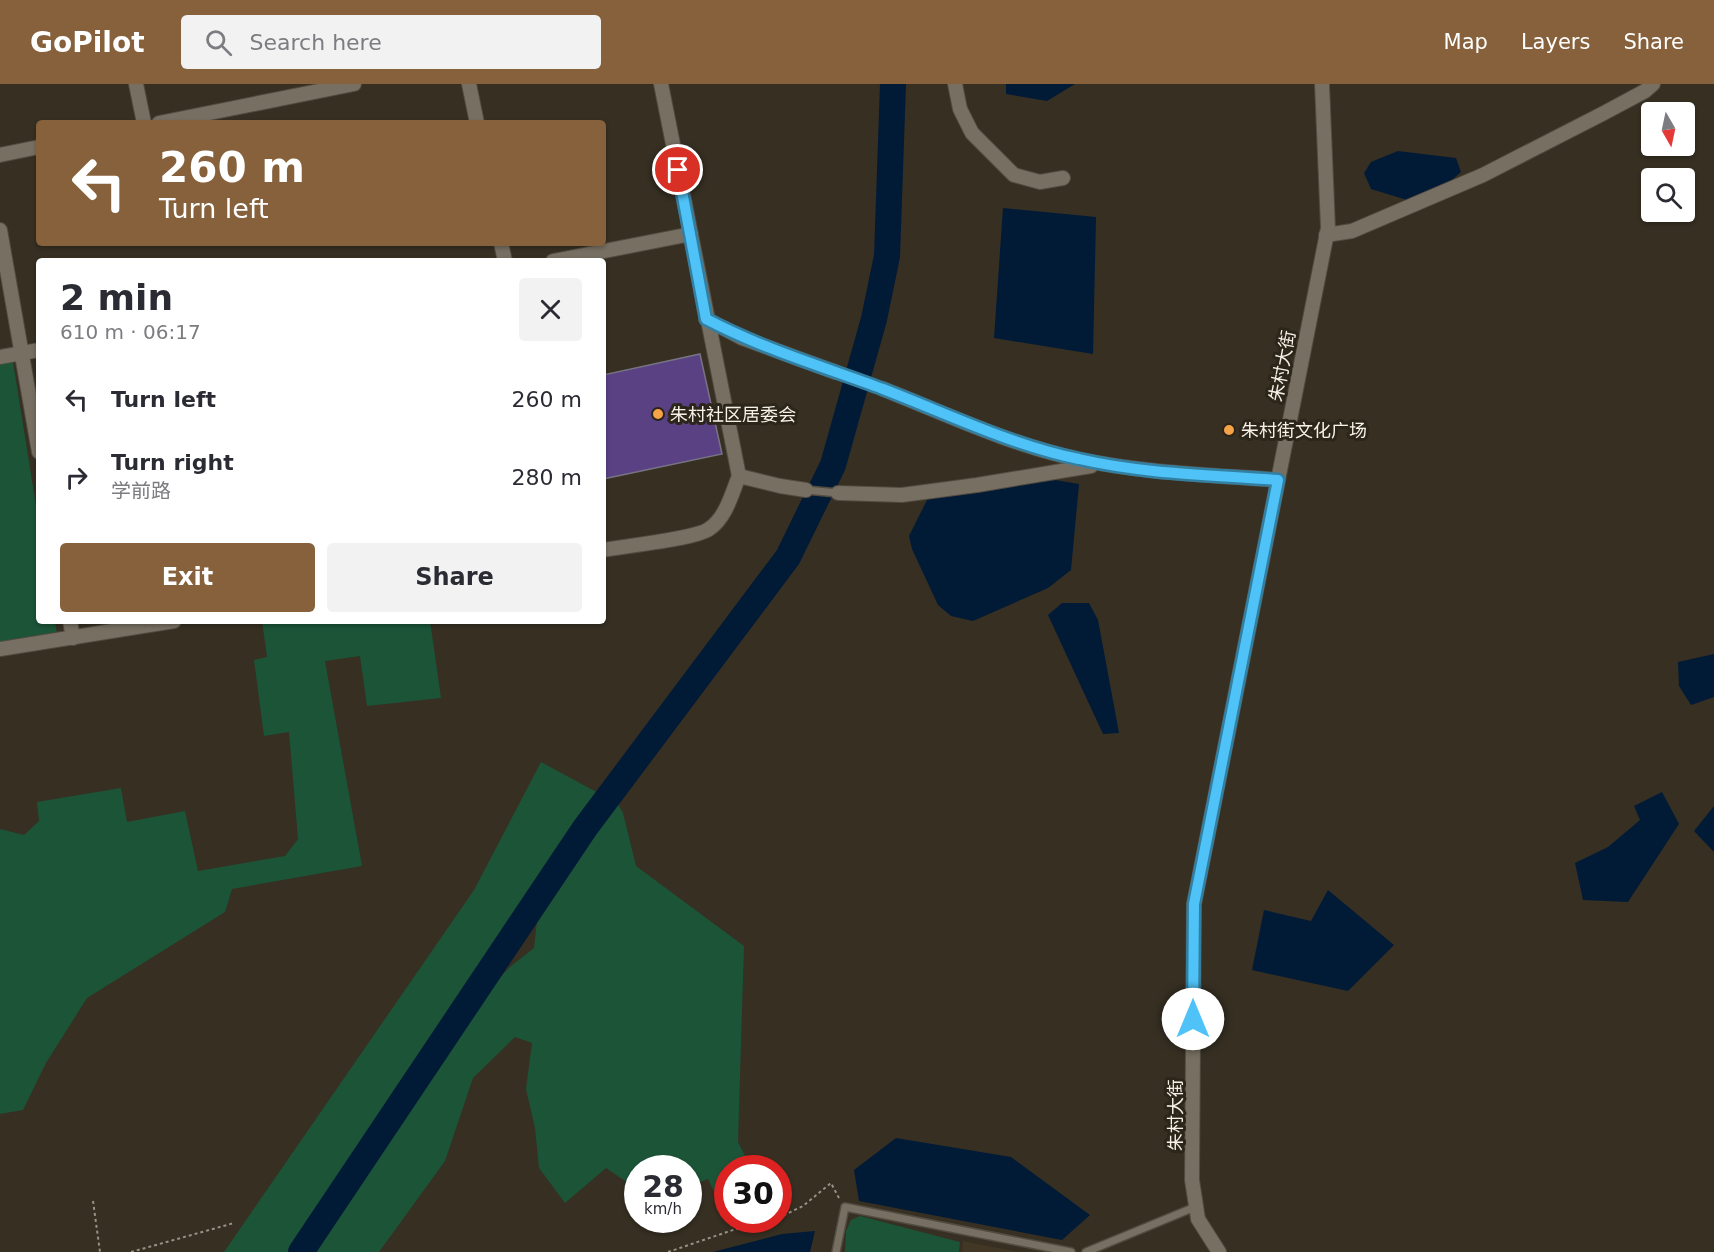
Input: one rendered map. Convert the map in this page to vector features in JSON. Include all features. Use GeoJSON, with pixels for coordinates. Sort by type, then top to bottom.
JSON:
{"type":"FeatureCollection","features":[{"type":"Feature","properties":{"kind":"street"},"geometry":{"type":"LineString","coordinates":[[136,84],[143,120]]}},
{"type":"Feature","properties":{"kind":"street"},"geometry":{"type":"LineString","coordinates":[[171,120],[300,89],[354,84]]}},
{"type":"Feature","properties":{"kind":"street"},"geometry":{"type":"LineString","coordinates":[[469,84],[476,120]]}},
{"type":"Feature","properties":{"kind":"street"},"geometry":{"type":"LineString","coordinates":[[606,549],[690,535],[709,529],[720,517],[739,476],[661,84]]}},
{"type":"Feature","properties":{"kind":"street"},"geometry":{"type":"LineString","coordinates":[[955,84],[960,109],[972,133],[990,154],[1014,175],[1040,182],[1063,178]]}},
{"type":"Feature","properties":{"kind":"street","name":"朱村大街"},"geometry":{"type":"LineString","coordinates":[[1220,1252],[1198,1219],[1192,1180],[1194,904],[1328,228],[1322,84]]}},
{"type":"Feature","properties":{"kind":"street"},"geometry":{"type":"LineString","coordinates":[[1326,236],[1352,231],[1483,175],[1604,113],[1645,91],[1653,84]]}},
{"type":"Feature","properties":{"kind":"street"},"geometry":{"type":"LineString","coordinates":[[0,155],[36,148]]}},
{"type":"Feature","properties":{"kind":"street"},"geometry":{"type":"LineString","coordinates":[[0,230],[36,436]]}},
{"type":"Feature","properties":{"kind":"street"},"geometry":{"type":"LineString","coordinates":[[568,258],[691,234]]}},
{"type":"Feature","properties":{"kind":"street"},"geometry":{"type":"LineString","coordinates":[[706,319],[742,338],[835,372]]}},
{"type":"Feature","properties":{"kind":"street"},"geometry":{"type":"LineString","coordinates":[[0,357],[36,350]]}},
{"type":"Feature","properties":{"kind":"street"},"geometry":{"type":"LineString","coordinates":[[883,389],[1034,448],[1103,464],[1278,480]]}},
{"type":"Feature","properties":{"kind":"street"},"geometry":{"type":"LineString","coordinates":[[838,492],[902,495],[1103,464]]}},
{"type":"Feature","properties":{"kind":"street"},"geometry":{"type":"LineString","coordinates":[[739,476],[806,490]]}},
{"type":"Feature","properties":{"kind":"street"},"geometry":{"type":"LineString","coordinates":[[71,624],[73,638]]}},
{"type":"Feature","properties":{"kind":"street"},"geometry":{"type":"LineString","coordinates":[[0,649],[156,624]]}},
{"type":"Feature","properties":{"kind":"lane"},"geometry":{"type":"LineString","coordinates":[[835,372],[883,389]]}},
{"type":"Feature","properties":{"kind":"lane"},"geometry":{"type":"LineString","coordinates":[[806,490],[838,492]]}},
{"type":"Feature","properties":{"kind":"lane"},"geometry":{"type":"LineString","coordinates":[[836,1252],[845,1207],[1071,1252]]}},
{"type":"Feature","properties":{"kind":"lane"},"geometry":{"type":"LineString","coordinates":[[1086,1252],[1195,1207]]}},
{"type":"Feature","properties":{"kind":"path"},"geometry":{"type":"LineString","coordinates":[[792,1212],[803,1206],[831,1183],[845,1207]]}},
{"type":"Feature","properties":{"kind":"path"},"geometry":{"type":"LineString","coordinates":[[93,1201],[100,1252]]}},
{"type":"Feature","properties":{"kind":"path"},"geometry":{"type":"LineString","coordinates":[[131,1252],[234,1223]]}},
{"type":"Feature","properties":{"kind":"path"},"geometry":{"type":"LineString","coordinates":[[668,1252],[724,1233]]}},
{"type":"Feature","properties":{"kind":"shaded area"},"geometry":{"type":"Polygon","coordinates":[[[963,1241],[1018,1252],[962,1252],[963,1241]]]}},
{"type":"Feature","properties":{"kind":"green space"},"geometry":{"type":"Polygon","coordinates":[[[13,362],[36,505],[36,624],[55,624],[57,634],[0,643],[0,364],[13,362]]]}},
{"type":"Feature","properties":{"kind":"green space"},"geometry":{"type":"Polygon","coordinates":[[[262,624],[430,624],[441,698],[367,706],[360,656],[325,661],[362,866],[232,889],[225,912],[87,998],[46,1063],[23,1110],[0,1114],[0,829],[24,835],[39,821],[37,802],[121,788],[127,822],[185,811],[198,871],[285,856],[298,839],[289,732],[264,736],[254,660],[267,657],[262,624]]]}},
{"type":"Feature","properties":{"kind":"green space"},"geometry":{"type":"Polygon","coordinates":[[[541,762],[602,795],[292,1252],[224,1252],[474,890],[541,762]]]}},
{"type":"Feature","properties":{"kind":"green space"},"geometry":{"type":"Polygon","coordinates":[[[614,797],[623,813],[636,866],[744,946],[738,1142],[744,1155],[714,1155],[714,1192],[708,1179],[702,1181],[702,1155],[624,1155],[624,1180],[606,1168],[565,1203],[539,1168],[535,1128],[526,1089],[532,1043],[515,1037],[473,1078],[445,1161],[379,1252],[311,1252],[485,992],[511,966],[534,948],[538,912],[614,797]]]}},
{"type":"Feature","properties":{"kind":"green space"},"geometry":{"type":"Polygon","coordinates":[[[860,1216],[960,1242],[959,1252],[845,1252],[846,1231],[851,1220],[860,1216]]]}},
{"type":"Feature","properties":{"kind":"water"},"geometry":{"type":"Polygon","coordinates":[[[1006,84],[1075,84],[1047,101],[1006,94],[1006,84]]]}},
{"type":"Feature","properties":{"kind":"water"},"geometry":{"type":"Polygon","coordinates":[[[1398,151],[1456,158],[1461,172],[1446,185],[1407,200],[1371,189],[1364,173],[1371,162],[1398,151]]]}},
{"type":"Feature","properties":{"kind":"water"},"geometry":{"type":"Polygon","coordinates":[[[1003,208],[1096,217],[1093,354],[994,338],[1003,208]]]}},
{"type":"Feature","properties":{"kind":"water"},"geometry":{"type":"Polygon","coordinates":[[[1055,480],[1079,484],[1071,570],[1048,588],[973,621],[951,616],[938,605],[912,549],[909,536],[929,496],[1055,480]]]}},
{"type":"Feature","properties":{"kind":"water"},"geometry":{"type":"Polygon","coordinates":[[[1062,603],[1089,603],[1098,620],[1119,733],[1103,734],[1048,615],[1062,603]]]}},
{"type":"Feature","properties":{"kind":"water"},"geometry":{"type":"Polygon","coordinates":[[[1714,654],[1714,697],[1691,705],[1679,686],[1678,662],[1714,654]]]}},
{"type":"Feature","properties":{"kind":"water"},"geometry":{"type":"Polygon","coordinates":[[[1662,792],[1679,824],[1628,902],[1583,900],[1575,863],[1608,847],[1640,820],[1634,806],[1662,792]]]}},
{"type":"Feature","properties":{"kind":"water"},"geometry":{"type":"Polygon","coordinates":[[[1714,806],[1714,852],[1694,831],[1714,806]]]}},
{"type":"Feature","properties":{"kind":"water"},"geometry":{"type":"Polygon","coordinates":[[[1328,890],[1394,945],[1348,991],[1252,970],[1264,910],[1311,921],[1328,890]]]}},
{"type":"Feature","properties":{"kind":"water"},"geometry":{"type":"Polygon","coordinates":[[[896,1138],[1011,1157],[1090,1215],[1062,1240],[859,1201],[854,1170],[896,1138]]]}},
{"type":"Feature","properties":{"kind":"water"},"geometry":{"type":"Polygon","coordinates":[[[815,1231],[810,1252],[713,1252],[782,1234],[815,1231]]]}},
{"type":"Feature","properties":{"kind":"building","name":"朱村社区居委会"},"geometry":{"type":"Polygon","coordinates":[[[700,354],[722,454],[606,478],[606,374],[700,354]]]}},
{"type":"Feature","properties":{"kind":"waterway"},"geometry":{"type":"LineString","coordinates":[[301,1252],[585,828],[788,557],[833,465],[874,319],[887,256],[893,84]]}},
{"type":"Feature","properties":{"kind":"place","name":"朱村社区居委会"},"geometry":{"type":"Point","coordinates":[658,414]}},
{"type":"Feature","properties":{"kind":"place","name":"朱村街文化广场"},"geometry":{"type":"Point","coordinates":[1229,430]}},
{"type":"Feature","properties":{"kind":"route"},"geometry":{"type":"LineString","coordinates":[[678,170],[706,319],[742,338],[883,389],[1034,448],[1080,460],[1124,467],[1278,480],[1194,904],[1193,1019]]}}]}
